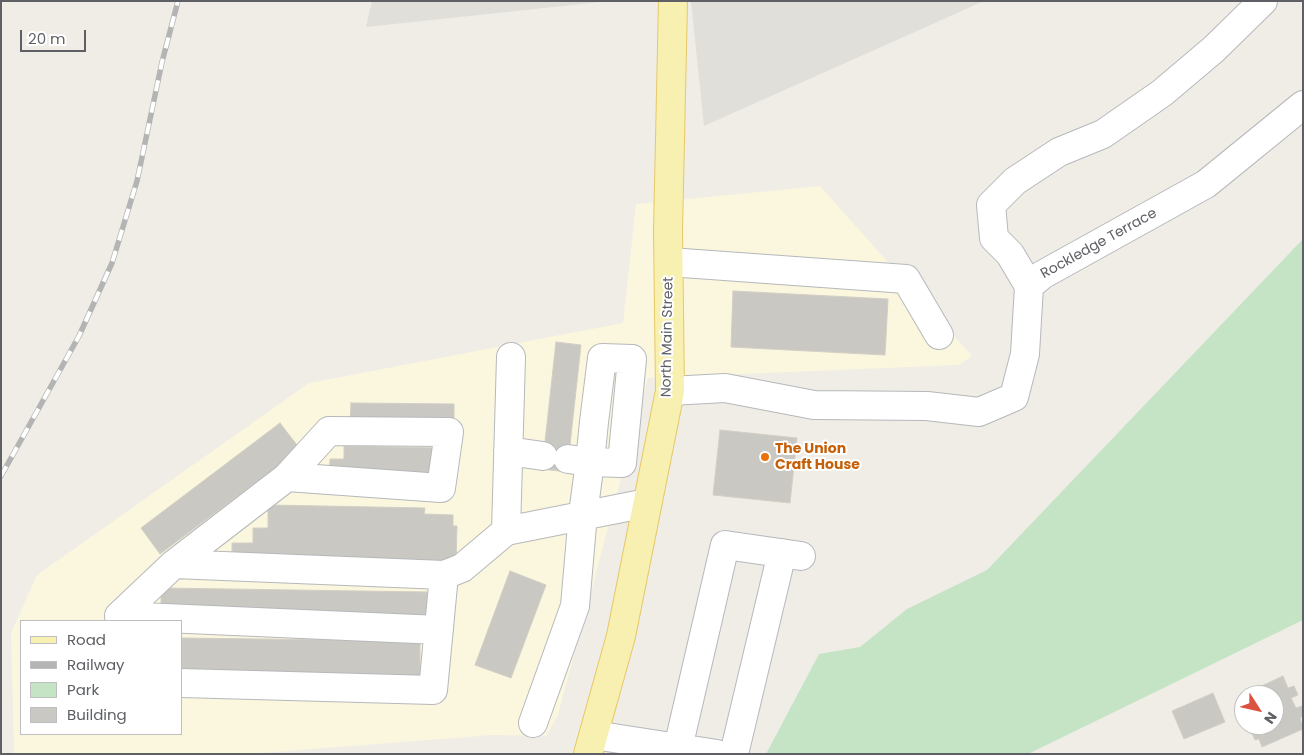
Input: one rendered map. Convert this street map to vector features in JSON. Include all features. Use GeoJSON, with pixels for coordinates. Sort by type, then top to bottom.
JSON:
{"type":"FeatureCollection","features":[{"type":"Feature","properties":{"kind":"main road","name":"North Main Street"},"geometry":{"type":"LineString","coordinates":[[591,744],[621,636],[670,391],[669,262],[673,1]]}},
{"type":"Feature","properties":{"kind":"lane","name":"Rockledge Terrace"},"geometry":{"type":"LineString","coordinates":[[1263,1],[1214,50],[1162,93],[1103,134],[1059,152],[1015,181],[991,205],[994,238],[1010,254],[1029,286],[1042,275],[1206,184],[1303,105]]}},
{"type":"Feature","properties":{"kind":"lane"},"geometry":{"type":"LineString","coordinates":[[669,262],[906,279],[939,335]]}},
{"type":"Feature","properties":{"kind":"lane"},"geometry":{"type":"LineString","coordinates":[[670,391],[725,388],[814,405],[927,406],[979,412],[1014,397],[1025,354],[1029,286]]}},
{"type":"Feature","properties":{"kind":"lane"},"geometry":{"type":"LineString","coordinates":[[506,531],[511,358]]}},
{"type":"Feature","properties":{"kind":"lane"},"geometry":{"type":"LineString","coordinates":[[508,451],[567,459],[622,463],[632,359],[602,358],[594,422],[567,459]]}},
{"type":"Feature","properties":{"kind":"lane"},"geometry":{"type":"LineString","coordinates":[[594,422],[626,426]]}},
{"type":"Feature","properties":{"kind":"lane"},"geometry":{"type":"LineString","coordinates":[[110,619],[174,564],[287,477],[329,431],[449,432],[441,488],[287,477]]}},
{"type":"Feature","properties":{"kind":"lane"},"geometry":{"type":"LineString","coordinates":[[534,723],[575,606],[583,514],[567,459]]}},
{"type":"Feature","properties":{"kind":"lane"},"geometry":{"type":"LineString","coordinates":[[174,564],[444,575],[462,568],[506,531],[583,514],[647,503]]}},
{"type":"Feature","properties":{"kind":"lane"},"geometry":{"type":"LineString","coordinates":[[678,748],[725,545],[792,554],[734,754]]}},
{"type":"Feature","properties":{"kind":"lane"},"geometry":{"type":"LineString","coordinates":[[182,683],[433,690],[444,575]]}},
{"type":"Feature","properties":{"kind":"lane"},"geometry":{"type":"LineString","coordinates":[[110,619],[140,620]]}},
{"type":"Feature","properties":{"kind":"lane"},"geometry":{"type":"LineString","coordinates":[[182,621],[439,630]]}},
{"type":"Feature","properties":{"kind":"lane"},"geometry":{"type":"LineString","coordinates":[[591,744],[678,748],[717,754]]}},
{"type":"Feature","properties":{"kind":"shaded area"},"geometry":{"type":"Polygon","coordinates":[[[372,1],[610,1],[366,27],[372,1]]]}},
{"type":"Feature","properties":{"kind":"shaded area"},"geometry":{"type":"Polygon","coordinates":[[[691,1],[984,1],[704,126],[691,1]]]}},
{"type":"Feature","properties":{"kind":"shaded area"},"geometry":{"type":"Polygon","coordinates":[[[820,186],[972,356],[959,365],[648,378],[558,715],[546,736],[493,735],[249,754],[14,754],[11,633],[37,575],[309,383],[623,323],[636,204],[820,186]]]}},
{"type":"Feature","properties":{"kind":"green space"},"geometry":{"type":"Polygon","coordinates":[[[1303,239],[1303,620],[1028,754],[766,754],[819,654],[860,647],[907,609],[987,570],[1303,239]]]}},
{"type":"Feature","properties":{"kind":"building"},"geometry":{"type":"Polygon","coordinates":[[[733,291],[888,299],[885,355],[731,347],[733,291]]]}},
{"type":"Feature","properties":{"kind":"building"},"geometry":{"type":"Polygon","coordinates":[[[556,342],[581,345],[567,472],[542,469],[556,342]]]}},
{"type":"Feature","properties":{"kind":"building"},"geometry":{"type":"Polygon","coordinates":[[[351,403],[454,404],[454,425],[350,424],[351,403]]]}},
{"type":"Feature","properties":{"kind":"building"},"geometry":{"type":"Polygon","coordinates":[[[280,423],[300,449],[160,554],[141,528],[280,423]]]}},
{"type":"Feature","properties":{"kind":"building"},"geometry":{"type":"Polygon","coordinates":[[[720,430],[797,438],[790,503],[713,495],[720,430]]]}},
{"type":"Feature","properties":{"kind":"building"},"geometry":{"type":"Polygon","coordinates":[[[344,446],[438,448],[436,480],[329,477],[330,459],[344,459],[344,446]]]}},
{"type":"Feature","properties":{"kind":"building"},"geometry":{"type":"Polygon","coordinates":[[[268,505],[425,508],[424,514],[453,515],[453,526],[457,526],[456,563],[232,559],[232,543],[253,543],[253,528],[268,528],[268,505]]]}},
{"type":"Feature","properties":{"kind":"building"},"geometry":{"type":"Polygon","coordinates":[[[510,571],[546,585],[511,678],[475,665],[510,571]]]}},
{"type":"Feature","properties":{"kind":"building"},"geometry":{"type":"Polygon","coordinates":[[[161,588],[427,592],[427,619],[161,614],[161,588]]]}},
{"type":"Feature","properties":{"kind":"building"},"geometry":{"type":"Polygon","coordinates":[[[182,638],[420,641],[420,678],[182,675],[182,638]]]}},
{"type":"Feature","properties":{"kind":"building"},"geometry":{"type":"Polygon","coordinates":[[[1283,676],[1288,688],[1294,686],[1298,695],[1291,698],[1296,708],[1302,706],[1303,708],[1303,716],[1300,718],[1303,729],[1262,747],[1259,739],[1255,740],[1253,735],[1284,735],[1284,685],[1264,685],[1283,676]]]}},
{"type":"Feature","properties":{"kind":"building"},"geometry":{"type":"Polygon","coordinates":[[[1213,693],[1225,722],[1184,739],[1172,711],[1213,693]]]}},
{"type":"Feature","properties":{"kind":"railway"},"geometry":{"type":"LineString","coordinates":[[1,476],[79,336],[112,263],[137,181],[162,62],[178,1]]}},
{"type":"Feature","properties":{"kind":"place","name":"The Union Craft House"},"geometry":{"type":"Point","coordinates":[765,457]}}]}
